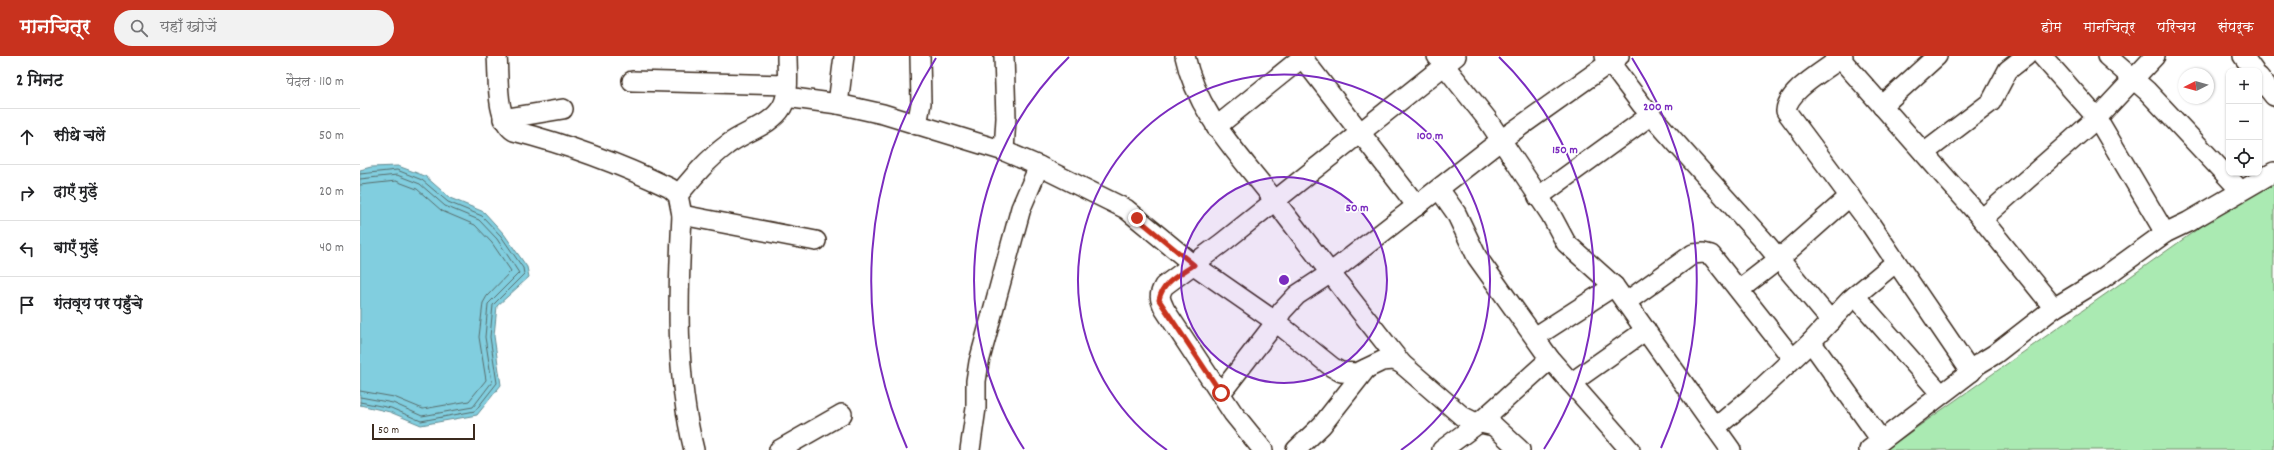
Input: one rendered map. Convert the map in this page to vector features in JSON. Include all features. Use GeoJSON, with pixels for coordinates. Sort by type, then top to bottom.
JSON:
{"type":"FeatureCollection","features":[{"type":"Feature","properties":{"kind":"street"},"geometry":{"type":"LineString","coordinates":[[497,56],[503,119],[508,127],[514,131],[567,145],[614,163],[670,188],[678,195],[682,215],[681,376],[688,427],[694,450]]}},
{"type":"Feature","properties":{"kind":"street"},"geometry":{"type":"LineString","coordinates":[[678,195],[707,162],[728,144],[771,118],[782,108],[786,91],[787,56]]}},
{"type":"Feature","properties":{"kind":"street"},"geometry":{"type":"LineString","coordinates":[[838,104],[844,56]]}},
{"type":"Feature","properties":{"kind":"street"},"geometry":{"type":"LineString","coordinates":[[918,125],[921,103],[920,56]]}},
{"type":"Feature","properties":{"kind":"street"},"geometry":{"type":"LineString","coordinates":[[1004,56],[1006,111],[1004,151]]}},
{"type":"Feature","properties":{"kind":"street"},"geometry":{"type":"LineString","coordinates":[[1185,56],[1192,82],[1208,117],[1275,201],[1329,274],[1402,364],[1462,416],[1472,421],[1494,426],[1520,450]]}},
{"type":"Feature","properties":{"kind":"street"},"geometry":{"type":"LineString","coordinates":[[1216,127],[1302,56],[1359,133],[1417,206]]}},
{"type":"Feature","properties":{"kind":"street"},"geometry":{"type":"LineString","coordinates":[[1882,106],[1937,56]]}},
{"type":"Feature","properties":{"kind":"street"},"geometry":{"type":"LineString","coordinates":[[1924,153],[1991,102],[2008,70],[2026,56]]}},
{"type":"Feature","properties":{"kind":"street"},"geometry":{"type":"LineString","coordinates":[[2042,56],[2097,118],[2165,233]]}},
{"type":"Feature","properties":{"kind":"street"},"geometry":{"type":"LineString","coordinates":[[2107,56],[2133,78],[2175,120],[2240,190]]}},
{"type":"Feature","properties":{"kind":"street"},"geometry":{"type":"LineString","coordinates":[[1982,219],[2097,118],[2155,56]]}},
{"type":"Feature","properties":{"kind":"street"},"geometry":{"type":"LineString","coordinates":[[2243,56],[2252,68]]}},
{"type":"Feature","properties":{"kind":"street"},"geometry":{"type":"LineString","coordinates":[[1971,372],[1850,196],[1786,111],[1786,104],[1797,91],[1841,57],[1882,106],[1982,219],[2054,308]]}},
{"type":"Feature","properties":{"kind":"street"},"geometry":{"type":"LineString","coordinates":[[1221,393],[1276,322],[1282,311],[1297,295],[1329,274],[1501,140],[1611,58],[1651,115],[1779,259],[1831,321]]}},
{"type":"Feature","properties":{"kind":"street"},"geometry":{"type":"LineString","coordinates":[[1263,450],[1233,413],[1159,300],[1160,292],[1164,286],[1194,265],[1359,133],[1446,59],[1501,140],[1566,243],[1614,286],[1731,450]]}},
{"type":"Feature","properties":{"kind":"street"},"geometry":{"type":"LineString","coordinates":[[632,81],[786,91],[918,125],[1004,151],[1039,166],[1126,209],[1194,265],[1276,322],[1319,358],[1341,372],[1357,373],[1387,360],[1402,364]]}},
{"type":"Feature","properties":{"kind":"street"},"geometry":{"type":"LineString","coordinates":[[2262,81],[2274,96]]}},
{"type":"Feature","properties":{"kind":"street"},"geometry":{"type":"LineString","coordinates":[[503,119],[563,109]]}},
{"type":"Feature","properties":{"kind":"street"},"geometry":{"type":"LineString","coordinates":[[1538,197],[1651,115]]}},
{"type":"Feature","properties":{"kind":"street"},"geometry":{"type":"LineString","coordinates":[[970,450],[976,408],[976,381],[979,362],[1021,208],[1039,166]]}},
{"type":"Feature","properties":{"kind":"street"},"geometry":{"type":"LineString","coordinates":[[1811,342],[1875,445],[1971,372],[1977,365],[1995,354],[2054,308],[2100,280],[2165,233],[2188,222],[2240,190],[2274,172]]}},
{"type":"Feature","properties":{"kind":"street"},"geometry":{"type":"LineString","coordinates":[[1439,189],[1456,214],[1477,257],[1550,358],[1571,384],[1630,450]]}},
{"type":"Feature","properties":{"kind":"street"},"geometry":{"type":"LineString","coordinates":[[1738,290],[1779,259],[1850,196]]}},
{"type":"Feature","properties":{"kind":"street"},"geometry":{"type":"LineString","coordinates":[[682,215],[816,241]]}},
{"type":"Feature","properties":{"kind":"street"},"geometry":{"type":"LineString","coordinates":[[1626,302],[1681,261],[1698,254],[1711,256],[1716,260],[1792,358]]}},
{"type":"Feature","properties":{"kind":"street"},"geometry":{"type":"LineString","coordinates":[[1715,428],[1752,397],[1792,358],[1811,342],[1855,296],[1896,262]]}},
{"type":"Feature","properties":{"kind":"street"},"geometry":{"type":"LineString","coordinates":[[1535,337],[1614,286]]}},
{"type":"Feature","properties":{"kind":"street"},"geometry":{"type":"LineString","coordinates":[[1855,296],[1941,394]]}},
{"type":"Feature","properties":{"kind":"street"},"geometry":{"type":"LineString","coordinates":[[1571,384],[1646,330]]}},
{"type":"Feature","properties":{"kind":"street"},"geometry":{"type":"LineString","coordinates":[[1442,450],[1480,422],[1550,358]]}},
{"type":"Feature","properties":{"kind":"street"},"geometry":{"type":"LineString","coordinates":[[1296,450],[1322,425],[1366,369]]}},
{"type":"Feature","properties":{"kind":"street"},"geometry":{"type":"LineString","coordinates":[[779,450],[842,414]]}},
{"type":"Feature","properties":{"kind":"green space"},"geometry":{"type":"Polygon","coordinates":[[[2274,175],[2274,450],[1885,450],[2274,175]]]}},
{"type":"Feature","properties":{"kind":"water"},"geometry":{"type":"Polygon","coordinates":[[[398,166],[425,176],[450,198],[484,212],[504,234],[527,267],[529,277],[497,306],[494,336],[501,385],[477,415],[421,425],[390,412],[360,405],[360,170],[371,167],[398,166]]]}},
{"type":"Feature","properties":{"kind":"route"},"geometry":{"type":"LineString","coordinates":[[1137,218],[1194,265],[1164,286],[1160,292],[1159,300],[1221,393]]}}]}
